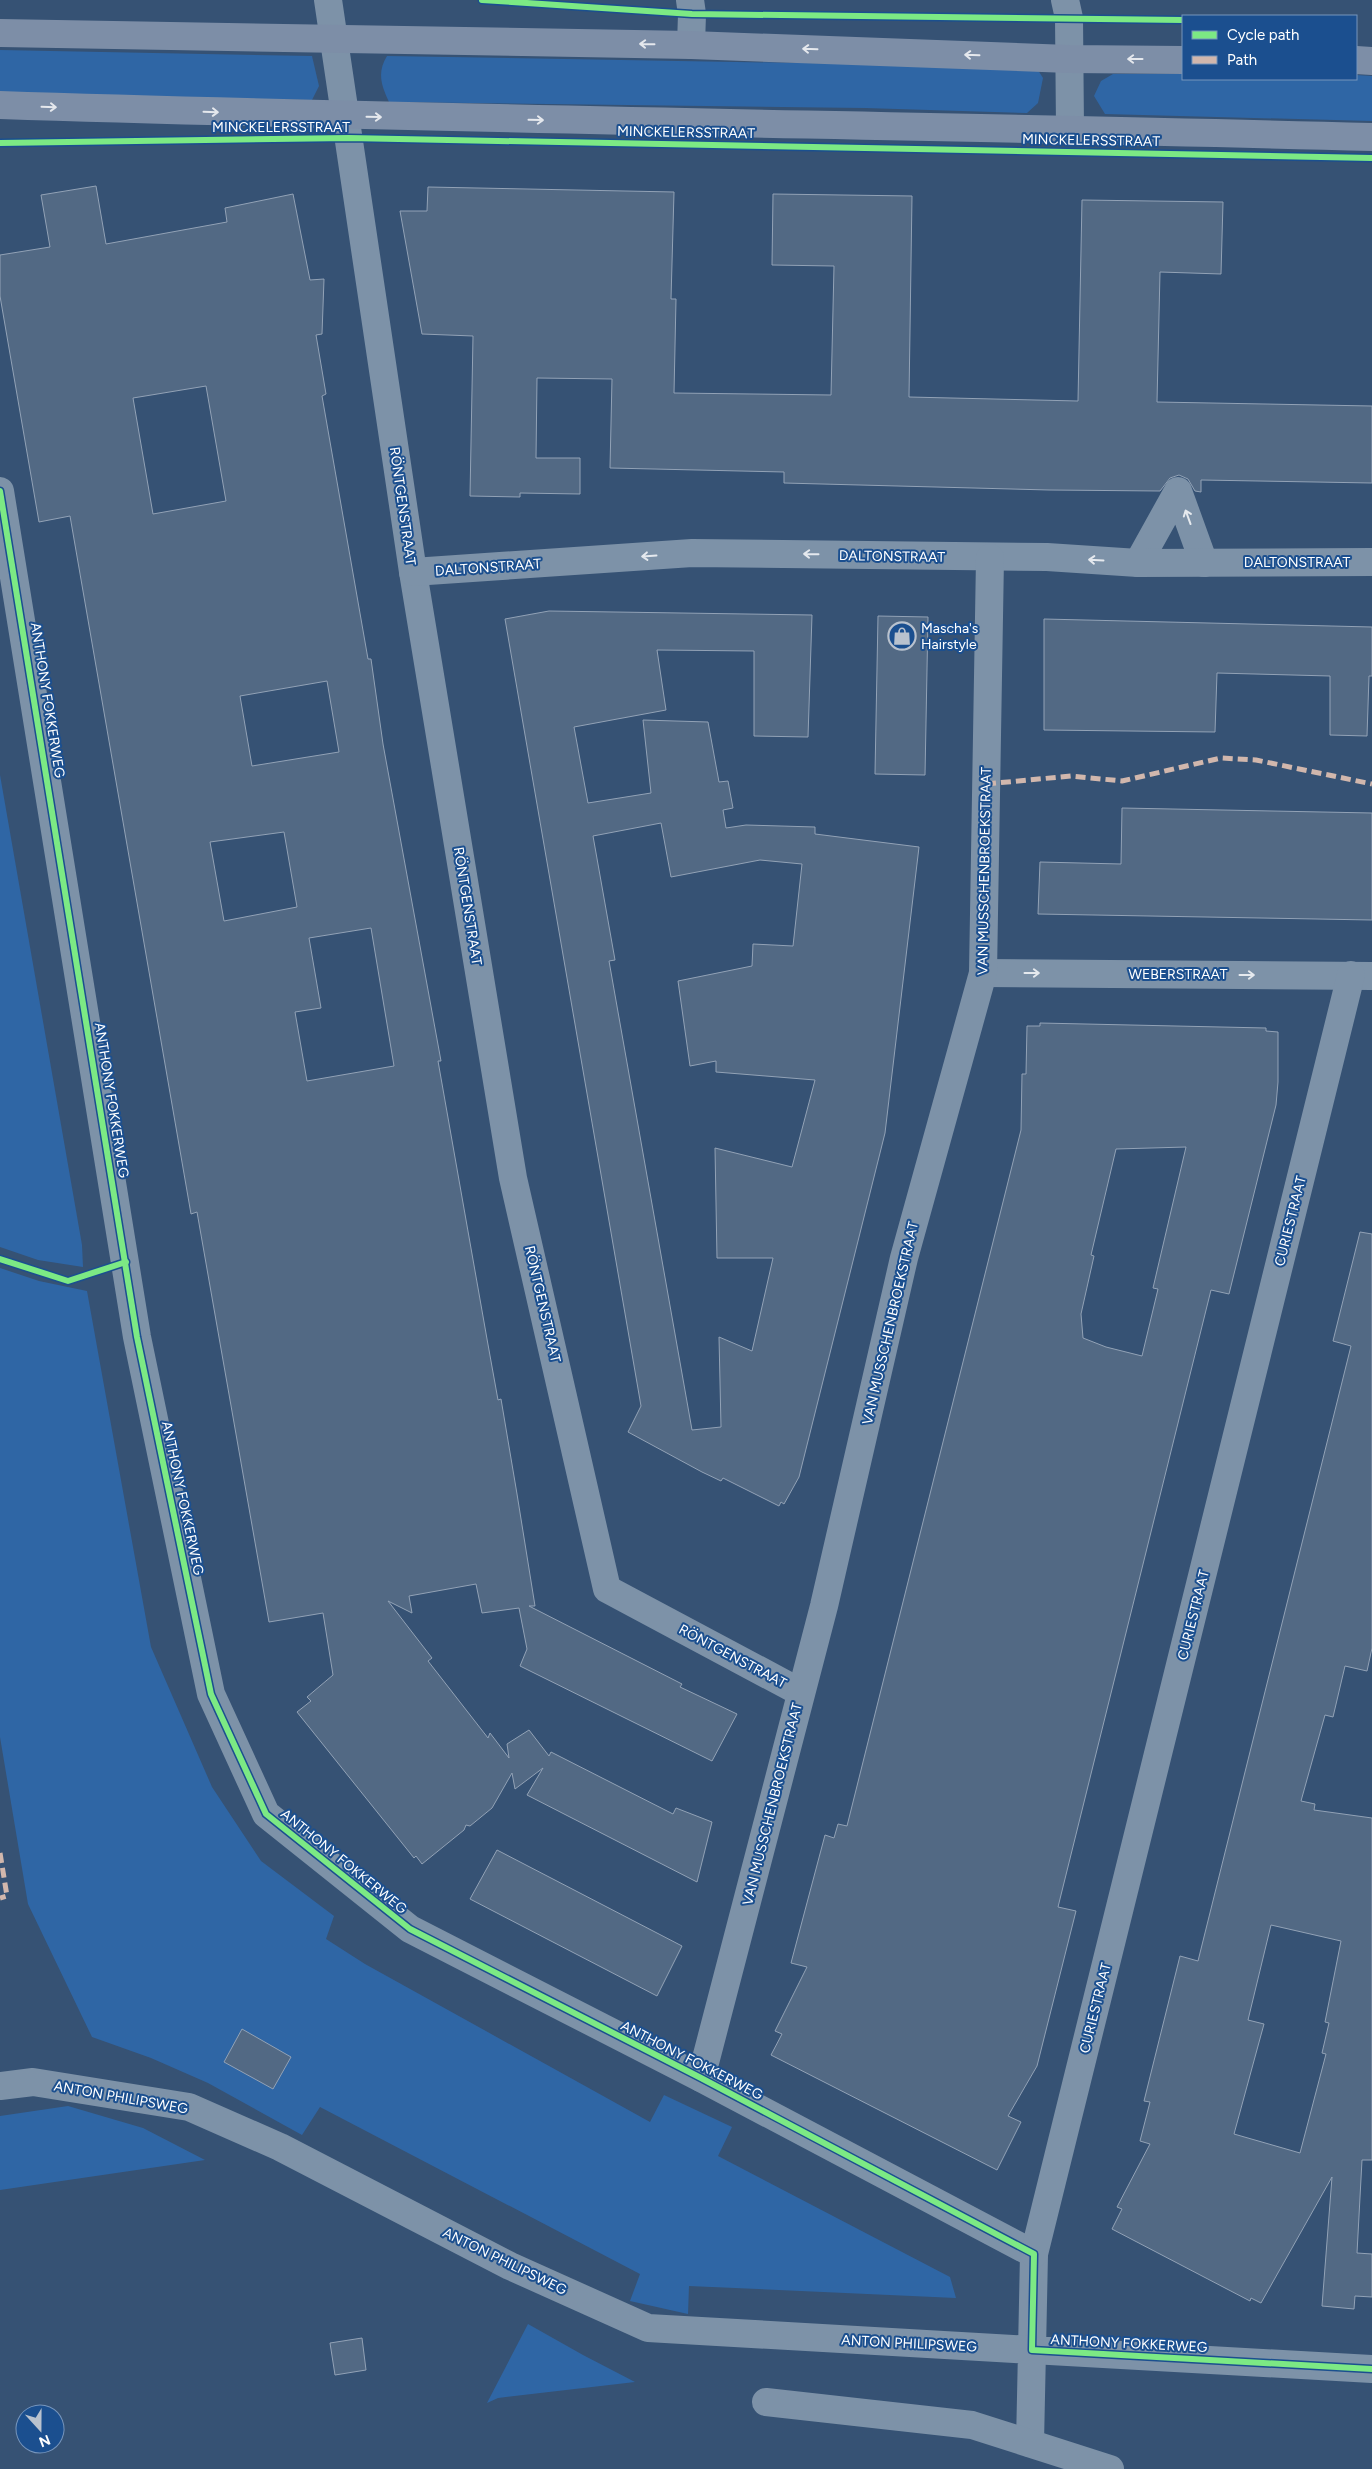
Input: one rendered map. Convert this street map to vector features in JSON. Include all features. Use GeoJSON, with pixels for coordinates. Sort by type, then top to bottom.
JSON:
{"type":"FeatureCollection","features":[{"type":"Feature","properties":{"kind":"main road"},"geometry":{"type":"LineString","coordinates":[[0,33],[691,45],[1069,59],[1182,60]]}},
{"type":"Feature","properties":{"kind":"main road"},"geometry":{"type":"LineString","coordinates":[[1357,60],[1372,61]]}},
{"type":"Feature","properties":{"kind":"main road","name":"MINCKELERSSTRAAT"},"geometry":{"type":"LineString","coordinates":[[0,105],[345,116],[1070,129],[1372,137]]}},
{"type":"Feature","properties":{"kind":"street","name":"RÖNTGENSTRAAT"},"geometry":{"type":"LineString","coordinates":[[328,0],[413,572],[513,1178],[608,1589],[800,1692]]}},
{"type":"Feature","properties":{"kind":"street"},"geometry":{"type":"LineString","coordinates":[[690,0],[692,14],[691,45]]}},
{"type":"Feature","properties":{"kind":"street"},"geometry":{"type":"LineString","coordinates":[[1065,0],[1068,18],[1070,129]]}},
{"type":"Feature","properties":{"kind":"street","name":"ANTHONY FOKKERWEG"},"geometry":{"type":"LineString","coordinates":[[0,491],[137,1337],[211,1694],[266,1814],[410,1929],[701,2078],[1034,2254],[1032,2350],[1372,2369]]}},
{"type":"Feature","properties":{"kind":"street"},"geometry":{"type":"LineString","coordinates":[[1138,563],[1178,491],[1204,563]]}},
{"type":"Feature","properties":{"kind":"street","name":"DALTONSTRAAT"},"geometry":{"type":"LineString","coordinates":[[413,572],[692,553],[990,558],[1046,557],[1138,563],[1372,562]]}},
{"type":"Feature","properties":{"kind":"street","name":"VAN MUSSCHENBROEKSTRAAT"},"geometry":{"type":"LineString","coordinates":[[701,2078],[800,1692],[824,1606],[904,1258],[983,973],[990,558]]}},
{"type":"Feature","properties":{"kind":"street","name":"WEBERSTRAAT"},"geometry":{"type":"LineString","coordinates":[[983,973],[1361,975]]}},
{"type":"Feature","properties":{"kind":"street","name":"CURIESTRAAT"},"geometry":{"type":"LineString","coordinates":[[1034,2254],[1361,975]]}},
{"type":"Feature","properties":{"kind":"street","name":"ANTON PHILIPSWEG"},"geometry":{"type":"LineString","coordinates":[[0,2086],[33,2082],[189,2107],[280,2147],[510,2266],[648,2328],[1032,2350]]}},
{"type":"Feature","properties":{"kind":"street"},"geometry":{"type":"LineString","coordinates":[[1030,2443],[1032,2350]]}},
{"type":"Feature","properties":{"kind":"street"},"geometry":{"type":"LineString","coordinates":[[766,2402],[972,2424],[1110,2469]]}},
{"type":"Feature","properties":{"kind":"shaded area"},"geometry":{"type":"Polygon","coordinates":[[[0,50],[312,56],[319,86],[312,100],[0,94],[0,50]]]}},
{"type":"Feature","properties":{"kind":"shaded area"},"geometry":{"type":"Polygon","coordinates":[[[387,56],[1036,67],[1043,78],[1038,103],[1027,113],[865,108],[389,102],[381,79],[382,68],[387,56]]]}},
{"type":"Feature","properties":{"kind":"shaded area"},"geometry":{"type":"Polygon","coordinates":[[[1113,74],[1182,74],[1182,80],[1357,80],[1357,75],[1372,76],[1372,121],[1105,114],[1094,96],[1101,81],[1113,74]]]}},
{"type":"Feature","properties":{"kind":"shaded area"},"geometry":{"type":"Polygon","coordinates":[[[0,775],[82,1245],[83,1267],[38,1260],[0,1247],[0,775]]]}},
{"type":"Feature","properties":{"kind":"shaded area"},"geometry":{"type":"Polygon","coordinates":[[[0,1268],[39,1281],[87,1291],[151,1647],[212,1787],[261,1861],[334,1916],[326,1939],[365,1964],[650,2122],[664,2095],[732,2127],[718,2156],[950,2277],[956,2298],[689,2286],[688,2314],[630,2301],[640,2274],[320,2107],[302,2135],[208,2083],[151,2058],[92,2037],[28,1904],[0,1737],[0,1268]]]}},
{"type":"Feature","properties":{"kind":"shaded area"},"geometry":{"type":"Polygon","coordinates":[[[68,2106],[143,2128],[205,2160],[0,2190],[0,2116],[68,2106]]]}},
{"type":"Feature","properties":{"kind":"shaded area"},"geometry":{"type":"Polygon","coordinates":[[[528,2324],[635,2382],[498,2398],[487,2403],[528,2324]]]}},
{"type":"Feature","properties":{"kind":"building"},"geometry":{"type":"Polygon","coordinates":[[[96,186],[106,244],[227,222],[225,208],[293,194],[310,280],[324,279],[322,334],[316,335],[326,394],[322,396],[368,659],[371,659],[383,744],[441,1061],[438,1061],[487,1339],[498,1400],[501,1399],[535,1606],[529,1606],[682,1684],[680,1687],[737,1714],[712,1761],[520,1666],[527,1649],[519,1608],[482,1613],[476,1584],[409,1596],[412,1613],[388,1601],[432,1658],[428,1661],[488,1738],[490,1733],[509,1758],[507,1744],[529,1730],[549,1756],[551,1752],[673,1814],[676,1808],[712,1822],[697,1882],[527,1795],[543,1768],[515,1789],[512,1773],[492,1808],[470,1826],[466,1825],[464,1830],[422,1864],[416,1856],[414,1858],[297,1712],[311,1701],[307,1697],[333,1675],[323,1613],[269,1622],[197,1212],[191,1214],[70,516],[39,522],[0,296],[0,255],[50,247],[41,195],[96,186]],[[206,386],[133,398],[153,514],[226,501],[206,386]],[[327,681],[240,696],[252,766],[339,752],[327,681]],[[284,832],[210,842],[224,921],[297,907],[284,832]],[[371,928],[309,938],[321,1008],[295,1012],[307,1081],[394,1066],[371,928]]]}},
{"type":"Feature","properties":{"kind":"building"},"geometry":{"type":"Polygon","coordinates":[[[428,187],[674,192],[671,299],[676,299],[674,393],[831,395],[834,266],[772,265],[773,194],[912,196],[909,397],[1078,401],[1082,200],[1223,202],[1221,274],[1160,272],[1157,402],[1372,406],[1372,483],[1201,480],[1201,492],[1195,491],[1188,479],[1179,475],[1170,478],[1160,491],[1049,490],[784,483],[784,472],[610,468],[612,379],[537,378],[536,458],[580,458],[580,494],[520,493],[520,497],[470,496],[473,336],[422,334],[400,211],[427,211],[428,187]]]}},
{"type":"Feature","properties":{"kind":"building"},"geometry":{"type":"Polygon","coordinates":[[[549,611],[812,615],[808,737],[754,736],[754,651],[657,650],[666,710],[574,727],[588,803],[651,793],[643,720],[708,722],[719,782],[728,781],[733,808],[723,810],[726,828],[746,825],[815,827],[815,834],[919,847],[885,1133],[799,1477],[784,1504],[781,1502],[779,1506],[723,1478],[721,1481],[702,1472],[628,1432],[641,1406],[505,619],[549,611]],[[661,823],[593,836],[615,960],[609,961],[692,1430],[721,1427],[719,1337],[752,1351],[773,1258],[717,1258],[715,1148],[792,1167],[815,1080],[716,1072],[716,1061],[690,1066],[678,981],[752,966],[753,944],[793,946],[802,864],[760,860],[671,877],[661,823]]]}},
{"type":"Feature","properties":{"kind":"building"},"geometry":{"type":"Polygon","coordinates":[[[878,616],[928,617],[925,775],[875,774],[878,616]]]}},
{"type":"Feature","properties":{"kind":"building"},"geometry":{"type":"Polygon","coordinates":[[[1044,619],[1372,627],[1372,676],[1369,676],[1367,736],[1330,735],[1330,676],[1217,673],[1215,732],[1044,730],[1044,619]]]}},
{"type":"Feature","properties":{"kind":"building"},"geometry":{"type":"Polygon","coordinates":[[[1122,808],[1372,813],[1372,920],[1038,914],[1040,862],[1121,864],[1122,808]]]}},
{"type":"Feature","properties":{"kind":"building"},"geometry":{"type":"Polygon","coordinates":[[[1040,1023],[1266,1028],[1266,1031],[1278,1032],[1278,1082],[1276,1105],[1229,1294],[1211,1290],[1058,1907],[1076,1911],[1037,2066],[1008,2116],[1021,2122],[997,2170],[771,2055],[782,2034],[775,2031],[807,1967],[791,1963],[825,1835],[834,1838],[838,1824],[847,1826],[1021,1130],[1022,1074],[1026,1074],[1027,1026],[1040,1026],[1040,1023]],[[1186,1147],[1116,1149],[1091,1255],[1094,1256],[1081,1314],[1083,1338],[1106,1347],[1142,1356],[1158,1289],[1153,1288],[1186,1147]]]}},
{"type":"Feature","properties":{"kind":"building"},"geometry":{"type":"Polygon","coordinates":[[[1360,1232],[1372,1234],[1372,1648],[1367,1671],[1345,1666],[1333,1717],[1325,1715],[1301,1801],[1315,1804],[1314,1810],[1372,1818],[1372,2160],[1362,2160],[1357,2253],[1372,2254],[1372,2297],[1355,2296],[1354,2309],[1322,2306],[1332,2177],[1261,2303],[1251,2298],[1250,2301],[1112,2229],[1122,2209],[1117,2207],[1150,2144],[1140,2141],[1150,2102],[1144,2101],[1180,1956],[1198,1961],[1351,1346],[1333,1341],[1360,1232]],[[1271,1925],[1248,2020],[1264,2024],[1234,2134],[1300,2153],[1326,2054],[1322,2053],[1329,2023],[1325,2022],[1341,1941],[1271,1925]]]}},
{"type":"Feature","properties":{"kind":"building"},"geometry":{"type":"Polygon","coordinates":[[[497,1850],[682,1946],[657,1996],[470,1899],[497,1850]]]}},
{"type":"Feature","properties":{"kind":"building"},"geometry":{"type":"Polygon","coordinates":[[[242,2029],[291,2057],[273,2089],[224,2062],[242,2029]]]}},
{"type":"Feature","properties":{"kind":"building"},"geometry":{"type":"Polygon","coordinates":[[[362,2338],[366,2370],[335,2375],[330,2343],[362,2338]]]}},
{"type":"Feature","properties":{"kind":"marked path"},"geometry":{"type":"LineString","coordinates":[[986,784],[1071,776],[1122,781],[1221,758],[1256,760],[1372,784]]}},
{"type":"Feature","properties":{"kind":"marked path"},"geometry":{"type":"LineString","coordinates":[[0,1853],[7,1896],[0,1898]]}},
{"type":"Feature","properties":{"kind":"cycle path"},"geometry":{"type":"LineString","coordinates":[[482,0],[692,14],[1182,20]]}},
{"type":"Feature","properties":{"kind":"cycle path"},"geometry":{"type":"LineString","coordinates":[[0,143],[349,138],[1372,158]]}},
{"type":"Feature","properties":{"kind":"cycle path"},"geometry":{"type":"LineString","coordinates":[[0,491],[137,1337],[211,1694],[266,1814],[410,1929],[701,2078],[1034,2254],[1032,2350],[1372,2369]]}},
{"type":"Feature","properties":{"kind":"cycle path"},"geometry":{"type":"LineString","coordinates":[[0,1259],[68,1281],[126,1262]]}},
{"type":"Feature","properties":{"kind":"place","name":"Mascha's Hairstyle"},"geometry":{"type":"Point","coordinates":[902,636]}}]}
